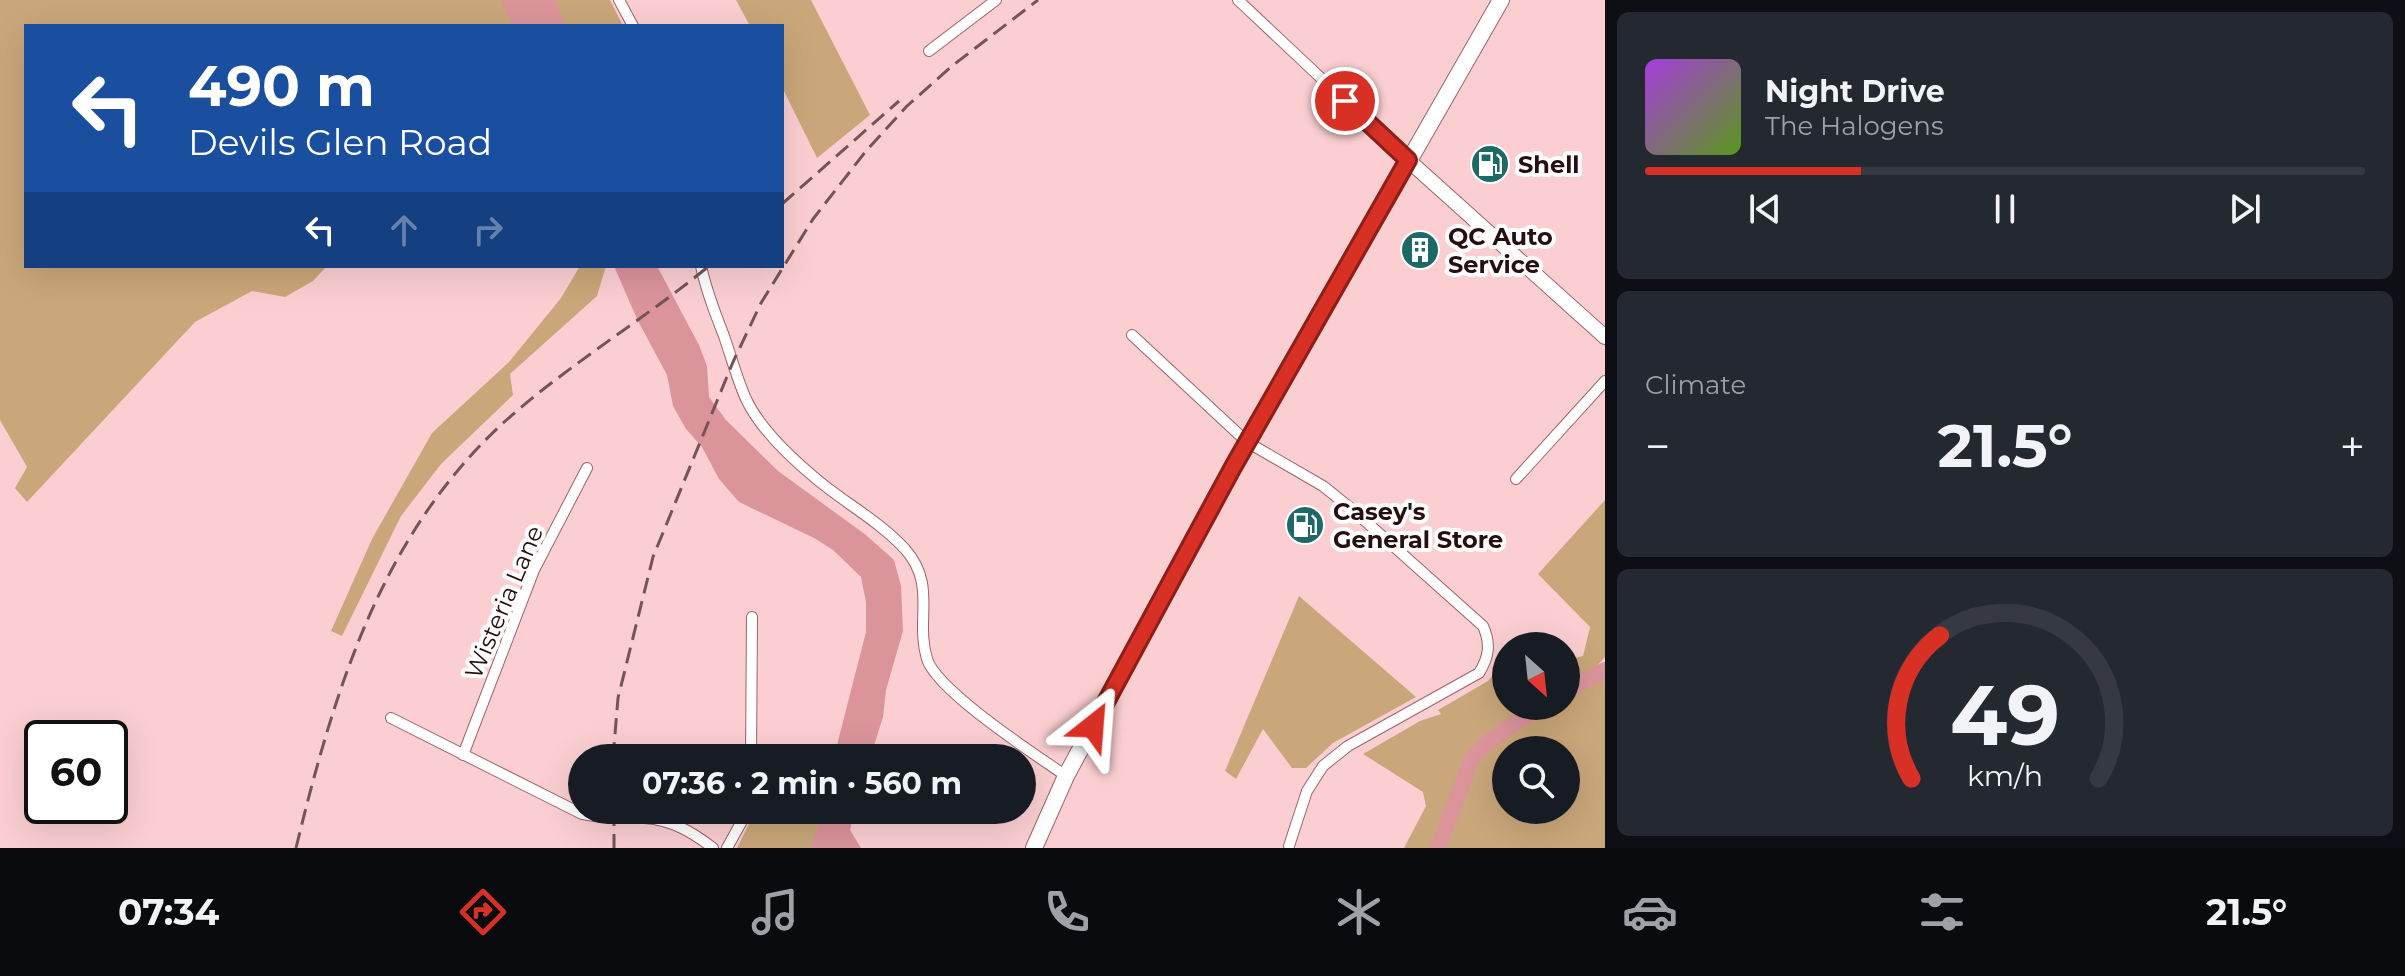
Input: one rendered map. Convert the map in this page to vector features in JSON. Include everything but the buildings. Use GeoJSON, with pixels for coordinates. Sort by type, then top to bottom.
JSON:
{"type":"FeatureCollection","features":[{"type":"Feature","properties":{"kind":"main road"},"geometry":{"type":"LineString","coordinates":[[1034,848],[1066,776],[1247,442],[1501,0]]}},
{"type":"Feature","properties":{"kind":"main road"},"geometry":{"type":"LineString","coordinates":[[1408,160],[1605,337]]}},
{"type":"Feature","properties":{"kind":"street"},"geometry":{"type":"LineString","coordinates":[[619,0],[632,24]]}},
{"type":"Feature","properties":{"kind":"street"},"geometry":{"type":"LineString","coordinates":[[929,51],[996,0]]}},
{"type":"Feature","properties":{"kind":"street"},"geometry":{"type":"LineString","coordinates":[[1238,0],[1408,160]]}},
{"type":"Feature","properties":{"kind":"street"},"geometry":{"type":"LineString","coordinates":[[702,268],[746,400],[780,445],[815,478],[868,515],[905,549],[920,571],[925,597],[927,659],[939,679],[998,729],[1066,776]]}},
{"type":"Feature","properties":{"kind":"street"},"geometry":{"type":"LineString","coordinates":[[1132,335],[1247,442],[1323,486],[1344,502],[1483,626],[1489,638],[1486,662],[1479,673],[1348,746],[1323,766],[1307,791],[1289,846]]}},
{"type":"Feature","properties":{"kind":"street"},"geometry":{"type":"LineString","coordinates":[[1516,479],[1605,381]]}},
{"type":"Feature","properties":{"kind":"street","name":"Wisteria Lane"},"geometry":{"type":"LineString","coordinates":[[463,755],[534,570],[587,468]]}},
{"type":"Feature","properties":{"kind":"street"},"geometry":{"type":"LineString","coordinates":[[751,744],[752,617]]}},
{"type":"Feature","properties":{"kind":"street"},"geometry":{"type":"LineString","coordinates":[[391,718],[582,814],[608,819],[665,821],[681,826],[713,848]]}},
{"type":"Feature","properties":{"kind":"street"},"geometry":{"type":"LineString","coordinates":[[727,848],[742,824]]}},
{"type":"Feature","properties":{"kind":"shaded area"},"geometry":{"type":"Polygon","coordinates":[[[0,0],[610,0],[622,24],[24,24],[24,268],[325,268],[313,281],[285,297],[252,291],[195,322],[27,502],[15,488],[27,467],[0,420],[0,0]]]}},
{"type":"Feature","properties":{"kind":"shaded area"},"geometry":{"type":"Polygon","coordinates":[[[501,0],[555,0],[565,24],[512,24],[501,0]]]}},
{"type":"Feature","properties":{"kind":"shaded area"},"geometry":{"type":"Polygon","coordinates":[[[736,0],[811,0],[870,115],[817,158],[784,91],[784,24],[749,24],[736,0]]]}},
{"type":"Feature","properties":{"kind":"shaded area"},"geometry":{"type":"Polygon","coordinates":[[[579,268],[605,268],[597,296],[510,374],[513,395],[441,464],[401,516],[342,636],[331,631],[372,539],[432,433],[509,362],[561,298],[579,268]]]}},
{"type":"Feature","properties":{"kind":"shaded area"},"geometry":{"type":"Polygon","coordinates":[[[615,268],[658,268],[699,345],[707,366],[709,397],[726,420],[778,471],[866,535],[894,560],[901,586],[903,631],[874,744],[837,744],[866,632],[866,602],[861,577],[833,550],[816,539],[739,502],[719,479],[702,447],[686,429],[673,406],[667,375],[637,319],[615,268]]]}},
{"type":"Feature","properties":{"kind":"shaded area"},"geometry":{"type":"Polygon","coordinates":[[[1605,500],[1605,657],[1580,677],[1580,657],[1583,656],[1590,627],[1538,574],[1605,500]]]}},
{"type":"Feature","properties":{"kind":"shaded area"},"geometry":{"type":"Polygon","coordinates":[[[1299,596],[1416,697],[1333,743],[1306,768],[1292,768],[1263,729],[1236,779],[1225,771],[1299,596]]]}},
{"type":"Feature","properties":{"kind":"shaded area"},"geometry":{"type":"Polygon","coordinates":[[[1605,665],[1605,848],[1404,848],[1426,806],[1423,792],[1363,754],[1420,721],[1441,714],[1438,710],[1492,676],[1492,720],[1580,720],[1580,680],[1584,681],[1605,665]]]}},
{"type":"Feature","properties":{"kind":"shaded area"},"geometry":{"type":"Polygon","coordinates":[[[749,824],[830,824],[824,848],[737,848],[749,824]]]}},
{"type":"Feature","properties":{"kind":"shaded area"},"geometry":{"type":"Polygon","coordinates":[[[819,824],[852,824],[850,830],[861,848],[811,848],[819,824]]]}},
{"type":"Feature","properties":{"kind":"waterway"},"geometry":{"type":"LineString","coordinates":[[1580,683],[1605,670]]}},
{"type":"Feature","properties":{"kind":"waterway"},"geometry":{"type":"LineString","coordinates":[[1438,848],[1472,758],[1486,743],[1520,720]]}},
{"type":"Feature","properties":{"kind":"railway"},"geometry":{"type":"LineString","coordinates":[[784,266],[813,219],[866,151],[907,106],[952,66],[1038,0]]}},
{"type":"Feature","properties":{"kind":"railway"},"geometry":{"type":"LineString","coordinates":[[784,202],[899,101]]}},
{"type":"Feature","properties":{"kind":"railway"},"geometry":{"type":"LineString","coordinates":[[296,848],[327,732],[346,675],[393,567],[424,516],[460,468],[502,424],[706,268]]}},
{"type":"Feature","properties":{"kind":"railway"},"geometry":{"type":"LineString","coordinates":[[614,744],[618,698],[653,557],[733,362],[761,303],[783,268]]}},
{"type":"Feature","properties":{"kind":"railway"},"geometry":{"type":"LineString","coordinates":[[614,824],[614,848]]}},
{"type":"Feature","properties":{"kind":"place","name":"Shell"},"geometry":{"type":"Point","coordinates":[1490,164]}},
{"type":"Feature","properties":{"kind":"place","name":"QC Auto Service"},"geometry":{"type":"Point","coordinates":[1420,250]}},
{"type":"Feature","properties":{"kind":"place","name":"Casey's General Store"},"geometry":{"type":"Point","coordinates":[1305,525]}},
{"type":"Feature","properties":{"kind":"route"},"geometry":{"type":"LineString","coordinates":[[1093,726],[1233,467],[1408,160],[1345,101]]}}]}
